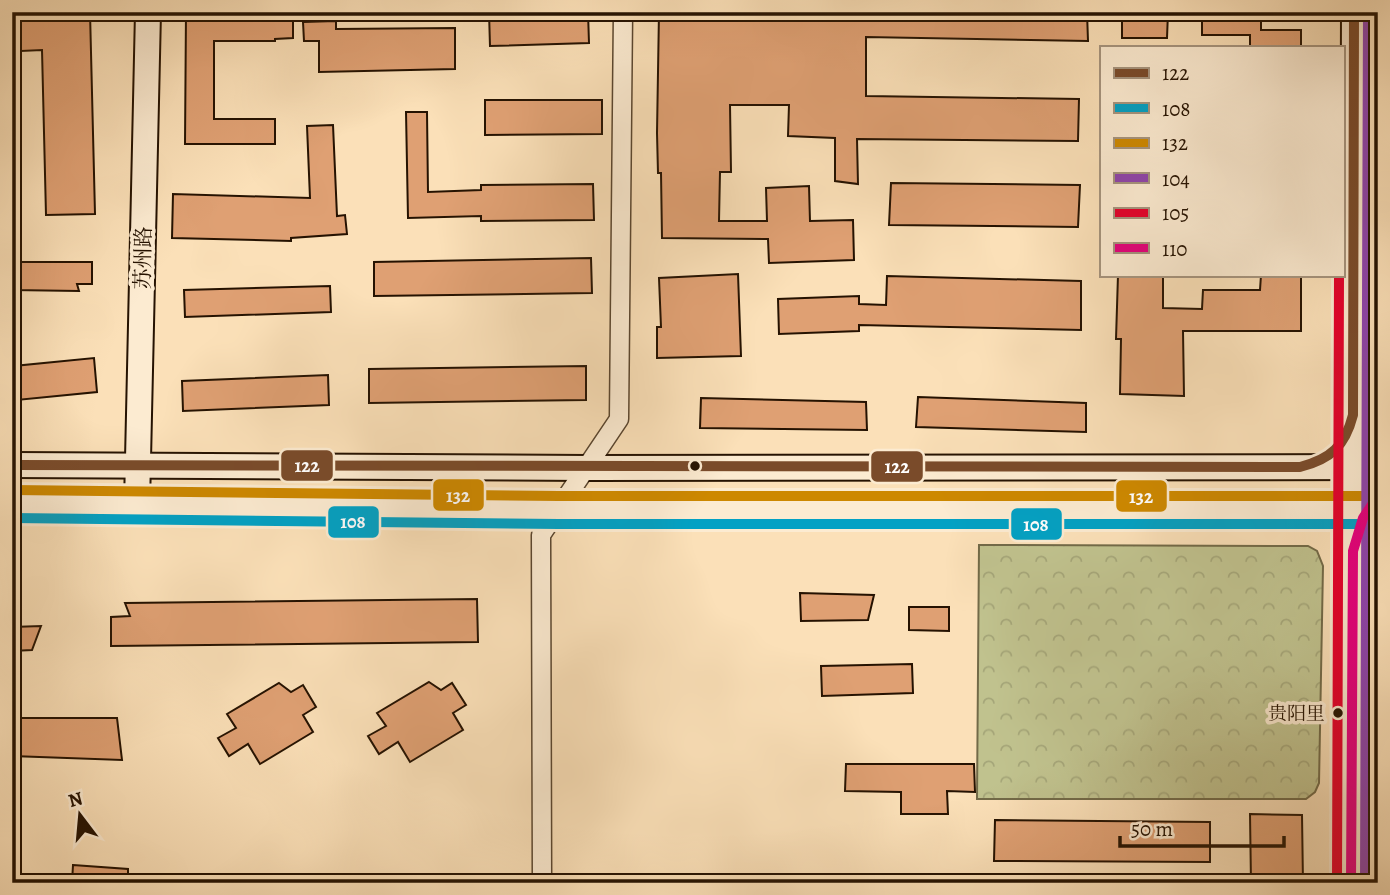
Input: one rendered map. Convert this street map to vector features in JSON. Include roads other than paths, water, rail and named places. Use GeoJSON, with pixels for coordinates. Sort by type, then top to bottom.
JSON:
{"type":"FeatureCollection","features":[{"type":"Feature","properties":{"kind":"main road","name":"苏州路"},"geometry":{"type":"LineString","coordinates":[[137,504],[148,12]]}},
{"type":"Feature","properties":{"kind":"main road"},"geometry":{"type":"LineString","coordinates":[[1300,467],[1323,460],[1339,449],[1349,432],[1353,415],[1354,12]]}},
{"type":"Feature","properties":{"kind":"main road"},"geometry":{"type":"LineString","coordinates":[[1351,883],[1353,551],[1369,483],[1353,415]]}},
{"type":"Feature","properties":{"kind":"main road"},"geometry":{"type":"LineString","coordinates":[[12,466],[1300,467],[1369,483]]}},
{"type":"Feature","properties":{"kind":"main road"},"geometry":{"type":"LineString","coordinates":[[12,504],[559,510],[1299,510],[1369,483]]}},
{"type":"Feature","properties":{"kind":"street"},"geometry":{"type":"LineString","coordinates":[[542,883],[541,536],[620,419],[623,12]]}},
{"type":"Feature","properties":{"kind":"place","name":"贵阳里"},"geometry":{"type":"Point","coordinates":[1338,713]}}]}
